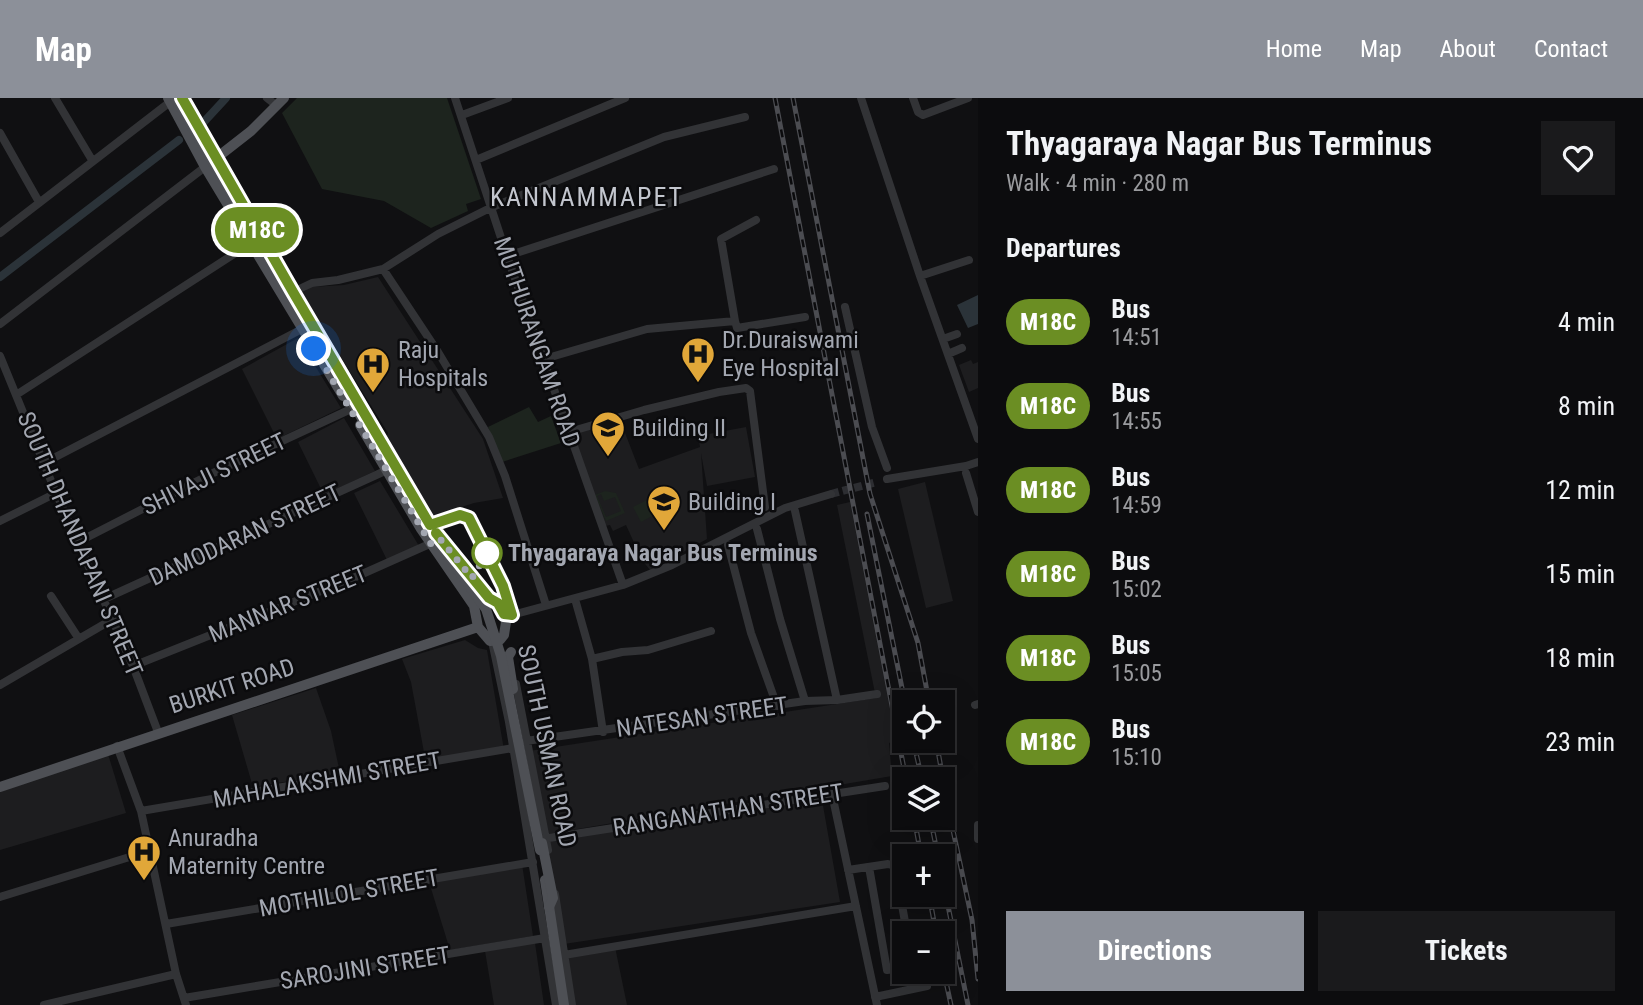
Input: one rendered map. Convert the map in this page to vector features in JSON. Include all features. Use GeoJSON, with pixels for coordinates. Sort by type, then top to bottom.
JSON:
{"type":"FeatureCollection","features":[{"type":"Feature","properties":{"kind":"main road","name":"SOUTH USMAN ROAD"},"geometry":{"type":"LineString","coordinates":[[182,98],[474,606],[478,627],[490,641]]}},
{"type":"Feature","properties":{"kind":"main road","name":"SOUTH USMAN ROAD"},"geometry":{"type":"LineString","coordinates":[[171,99],[205,167],[351,409],[385,471],[436,541],[489,598],[498,603],[506,622],[503,638]]}},
{"type":"Feature","properties":{"kind":"main road","name":"SOUTH USMAN ROAD"},"geometry":{"type":"LineString","coordinates":[[171,99],[417,513],[486,609],[501,656],[549,908]]}},
{"type":"Feature","properties":{"kind":"main road"},"geometry":{"type":"LineString","coordinates":[[205,167],[280,102]]}},
{"type":"Feature","properties":{"kind":"main road"},"geometry":{"type":"LineString","coordinates":[[474,606],[489,598]]}},
{"type":"Feature","properties":{"kind":"main road","name":"BURKIT ROAD"},"geometry":{"type":"LineString","coordinates":[[0,787],[478,627]]}},
{"type":"Feature","properties":{"kind":"main road"},"geometry":{"type":"LineString","coordinates":[[490,641],[503,638]]}},
{"type":"Feature","properties":{"kind":"main road"},"geometry":{"type":"LineString","coordinates":[[511,652],[508,657],[513,689],[553,898],[549,908],[564,1005]]}},
{"type":"Feature","properties":{"kind":"main road"},"geometry":{"type":"LineString","coordinates":[[548,957],[552,961],[557,1005]]}},
{"type":"Feature","properties":{"kind":"street"},"geometry":{"type":"LineString","coordinates":[[55,98],[92,160]]}},
{"type":"Feature","properties":{"kind":"street"},"geometry":{"type":"LineString","coordinates":[[267,98],[280,102]]}},
{"type":"Feature","properties":{"kind":"street","name":"MUTHURANGAM ROAD"},"geometry":{"type":"LineString","coordinates":[[455,98],[490,208],[623,585]]}},
{"type":"Feature","properties":{"kind":"street"},"geometry":{"type":"LineString","coordinates":[[462,115],[508,98]]}},
{"type":"Feature","properties":{"kind":"street"},"geometry":{"type":"LineString","coordinates":[[476,160],[625,98]]}},
{"type":"Feature","properties":{"kind":"street"},"geometry":{"type":"LineString","coordinates":[[861,98],[978,439]]}},
{"type":"Feature","properties":{"kind":"street"},"geometry":{"type":"LineString","coordinates":[[913,98],[919,114],[923,115],[968,98]]}},
{"type":"Feature","properties":{"kind":"street"},"geometry":{"type":"LineString","coordinates":[[0,233],[171,99]]}},
{"type":"Feature","properties":{"kind":"street"},"geometry":{"type":"LineString","coordinates":[[293,292],[312,283],[383,269],[438,234],[490,208],[664,137],[745,117]]}},
{"type":"Feature","properties":{"kind":"street"},"geometry":{"type":"LineString","coordinates":[[0,133],[39,202]]}},
{"type":"Feature","properties":{"kind":"street"},"geometry":{"type":"LineString","coordinates":[[0,324],[205,167]]}},
{"type":"Feature","properties":{"kind":"street"},"geometry":{"type":"LineString","coordinates":[[507,256],[774,169]]}},
{"type":"Feature","properties":{"kind":"street"},"geometry":{"type":"LineString","coordinates":[[756,220],[721,239],[737,328],[805,317]]}},
{"type":"Feature","properties":{"kind":"street"},"geometry":{"type":"LineString","coordinates":[[16,395],[251,243]]}},
{"type":"Feature","properties":{"kind":"street"},"geometry":{"type":"LineString","coordinates":[[920,276],[969,260]]}},
{"type":"Feature","properties":{"kind":"street"},"geometry":{"type":"LineString","coordinates":[[383,269],[438,352],[489,437],[505,476],[546,605]]}},
{"type":"Feature","properties":{"kind":"street"},"geometry":{"type":"LineString","coordinates":[[845,307],[872,427],[887,468]]}},
{"type":"Feature","properties":{"kind":"street"},"geometry":{"type":"LineString","coordinates":[[544,359],[647,329],[735,321]]}},
{"type":"Feature","properties":{"kind":"street"},"geometry":{"type":"LineString","coordinates":[[44,463],[302,329]]}},
{"type":"Feature","properties":{"kind":"street"},"geometry":{"type":"LineString","coordinates":[[943,339],[957,334]]}},
{"type":"Feature","properties":{"kind":"street"},"geometry":{"type":"LineString","coordinates":[[948,354],[962,348]]}},
{"type":"Feature","properties":{"kind":"street","name":"SOUTH DHANDAPANI STREET"},"geometry":{"type":"LineString","coordinates":[[0,356],[56,494],[113,619],[159,732]]}},
{"type":"Feature","properties":{"kind":"street"},"geometry":{"type":"LineString","coordinates":[[569,432],[719,391],[746,388],[750,391],[765,507]]}},
{"type":"Feature","properties":{"kind":"street","name":"SHIVAJI STREET"},"geometry":{"type":"LineString","coordinates":[[78,542],[211,474],[351,409]]}},
{"type":"Feature","properties":{"kind":"street"},"geometry":{"type":"LineString","coordinates":[[883,481],[966,469],[978,462]]}},
{"type":"Feature","properties":{"kind":"street"},"geometry":{"type":"LineString","coordinates":[[966,469],[978,512]]}},
{"type":"Feature","properties":{"kind":"street","name":"DAMODARAN STREET"},"geometry":{"type":"LineString","coordinates":[[104,599],[385,471]]}},
{"type":"Feature","properties":{"kind":"street"},"geometry":{"type":"LineString","coordinates":[[0,521],[56,494]]}},
{"type":"Feature","properties":{"kind":"street"},"geometry":{"type":"LineString","coordinates":[[504,614],[512,615],[623,585],[682,560],[785,508],[831,494]]}},
{"type":"Feature","properties":{"kind":"street"},"geometry":{"type":"LineString","coordinates":[[795,511],[837,700]]}},
{"type":"Feature","properties":{"kind":"street"},"geometry":{"type":"LineString","coordinates":[[757,528],[780,619],[805,701]]}},
{"type":"Feature","properties":{"kind":"street","name":"MANNAR STREET"},"geometry":{"type":"LineString","coordinates":[[133,666],[246,622],[436,541]]}},
{"type":"Feature","properties":{"kind":"street"},"geometry":{"type":"LineString","coordinates":[[728,545],[751,633],[777,706]]}},
{"type":"Feature","properties":{"kind":"street"},"geometry":{"type":"LineString","coordinates":[[51,596],[79,639]]}},
{"type":"Feature","properties":{"kind":"street"},"geometry":{"type":"LineString","coordinates":[[575,599],[592,660],[603,732]]}},
{"type":"Feature","properties":{"kind":"street"},"geometry":{"type":"LineString","coordinates":[[0,685],[113,619]]}},
{"type":"Feature","properties":{"kind":"street"},"geometry":{"type":"LineString","coordinates":[[592,660],[622,652],[648,650],[711,631]]}},
{"type":"Feature","properties":{"kind":"street","name":"SOUTH USMAN ROAD"},"geometry":{"type":"LineString","coordinates":[[503,638],[511,652],[546,838],[572,1005]]}},
{"type":"Feature","properties":{"kind":"street","name":"SOUTH USMAN ROAD"},"geometry":{"type":"LineString","coordinates":[[490,641],[495,650],[557,1005]]}},
{"type":"Feature","properties":{"kind":"street","name":"NATESAN STREET"},"geometry":{"type":"LineString","coordinates":[[526,741],[805,701],[837,700],[877,694]]}},
{"type":"Feature","properties":{"kind":"street"},"geometry":{"type":"LineString","coordinates":[[117,746],[141,811],[176,974],[185,1002]]}},
{"type":"Feature","properties":{"kind":"street","name":"MAHALAKSHMI STREET"},"geometry":{"type":"LineString","coordinates":[[141,811],[513,748]]}},
{"type":"Feature","properties":{"kind":"street","name":"RANGANATHAN STREET"},"geometry":{"type":"LineString","coordinates":[[529,841],[885,786]]}},
{"type":"Feature","properties":{"kind":"street"},"geometry":{"type":"LineString","coordinates":[[832,794],[876,1001],[927,986]]}},
{"type":"Feature","properties":{"kind":"street"},"geometry":{"type":"LineString","coordinates":[[978,825],[978,839]]}},
{"type":"Feature","properties":{"kind":"street"},"geometry":{"type":"LineString","coordinates":[[0,897],[149,851]]}},
{"type":"Feature","properties":{"kind":"street","name":"MOTHILOL STREET"},"geometry":{"type":"LineString","coordinates":[[166,924],[533,862]]}},
{"type":"Feature","properties":{"kind":"street"},"geometry":{"type":"LineString","coordinates":[[848,870],[891,863],[895,866],[905,921]]}},
{"type":"Feature","properties":{"kind":"street"},"geometry":{"type":"LineString","coordinates":[[869,867],[887,970],[892,969]]}},
{"type":"Feature","properties":{"kind":"street"},"geometry":{"type":"LineString","coordinates":[[564,955],[856,906]]}},
{"type":"Feature","properties":{"kind":"street","name":"SAROJINI STREET"},"geometry":{"type":"LineString","coordinates":[[185,1002],[545,938]]}},
{"type":"Feature","properties":{"kind":"street"},"geometry":{"type":"LineString","coordinates":[[44,1005],[176,974]]}},
{"type":"Feature","properties":{"kind":"shaded area"},"geometry":{"type":"Polygon","coordinates":[[[297,98],[447,98],[481,199],[466,204],[468,211],[431,228],[384,201],[322,189],[282,113],[297,98]]]}},
{"type":"Feature","properties":{"kind":"shaded area"},"geometry":{"type":"Polygon","coordinates":[[[378,277],[483,439],[503,498],[474,503],[427,518],[383,446],[388,433],[301,293],[311,287],[344,285],[378,277]]]}},
{"type":"Feature","properties":{"kind":"shaded area"},"geometry":{"type":"Polygon","coordinates":[[[978,295],[978,324],[968,328],[957,305],[978,295]]]}},
{"type":"Feature","properties":{"kind":"shaded area"},"geometry":{"type":"Polygon","coordinates":[[[298,338],[341,408],[277,439],[242,369],[298,338]]]}},
{"type":"Feature","properties":{"kind":"shaded area"},"geometry":{"type":"Polygon","coordinates":[[[971,360],[973,364],[978,362],[978,388],[969,392],[959,365],[971,360]]]}},
{"type":"Feature","properties":{"kind":"shaded area"},"geometry":{"type":"Polygon","coordinates":[[[529,407],[538,422],[551,416],[561,443],[502,462],[488,427],[529,407]]]}},
{"type":"Feature","properties":{"kind":"shaded area"},"geometry":{"type":"Polygon","coordinates":[[[344,418],[375,471],[324,495],[298,442],[344,418]]]}},
{"type":"Feature","properties":{"kind":"shaded area"},"geometry":{"type":"Polygon","coordinates":[[[620,420],[639,469],[700,447],[698,436],[746,427],[755,477],[707,486],[701,453],[707,539],[650,570],[642,560],[626,525],[613,531],[610,525],[605,526],[572,434],[620,420]]]}},
{"type":"Feature","properties":{"kind":"shaded area"},"geometry":{"type":"Polygon","coordinates":[[[380,481],[419,546],[387,560],[354,493],[380,481]]]}},
{"type":"Feature","properties":{"kind":"shaded area"},"geometry":{"type":"Polygon","coordinates":[[[925,482],[953,601],[926,608],[898,489],[925,482]]]}},
{"type":"Feature","properties":{"kind":"shaded area"},"geometry":{"type":"Polygon","coordinates":[[[605,491],[616,493],[625,513],[606,521],[595,495],[605,491]],[[601,494],[597,496],[606,517],[621,511],[615,497],[604,501],[601,494]]]}},
{"type":"Feature","properties":{"kind":"shaded area"},"geometry":{"type":"Polygon","coordinates":[[[653,497],[660,512],[641,522],[633,507],[653,497]]]}},
{"type":"Feature","properties":{"kind":"shaded area"},"geometry":{"type":"Polygon","coordinates":[[[850,502],[892,720],[892,742],[889,743],[892,776],[542,835],[529,751],[876,698],[837,505],[850,502]]]}},
{"type":"Feature","properties":{"kind":"shaded area"},"geometry":{"type":"Polygon","coordinates":[[[465,640],[487,650],[504,750],[426,763],[411,682],[402,659],[465,640]]]}},
{"type":"Feature","properties":{"kind":"shaded area"},"geometry":{"type":"Polygon","coordinates":[[[316,688],[331,731],[340,773],[253,787],[232,715],[316,688]]]}},
{"type":"Feature","properties":{"kind":"shaded area"},"geometry":{"type":"Polygon","coordinates":[[[108,754],[126,813],[0,850],[0,792],[108,754]]]}},
{"type":"Feature","properties":{"kind":"shaded area"},"geometry":{"type":"Polygon","coordinates":[[[822,800],[840,902],[564,944],[544,841],[822,800]]]}},
{"type":"Feature","properties":{"kind":"shaded area"},"geometry":{"type":"Polygon","coordinates":[[[522,864],[533,936],[450,950],[429,882],[522,864]]]}},
{"type":"Feature","properties":{"kind":"shaded area"},"geometry":{"type":"Polygon","coordinates":[[[535,943],[544,1005],[494,1005],[485,951],[535,943]]]}},
{"type":"Feature","properties":{"kind":"shaded area"},"geometry":{"type":"Polygon","coordinates":[[[615,947],[627,1005],[575,1005],[567,954],[615,947]]]}},
{"type":"Feature","properties":{"kind":"waterway"},"geometry":{"type":"LineString","coordinates":[[202,124],[226,98]]}},
{"type":"Feature","properties":{"kind":"waterway"},"geometry":{"type":"LineString","coordinates":[[0,277],[179,140]]}},
{"type":"Feature","properties":{"kind":"tunnel"},"geometry":{"type":"LineString","coordinates":[[831,494],[877,482]]}},
{"type":"Feature","properties":{"kind":"railway"},"geometry":{"type":"LineString","coordinates":[[775,98],[904,767]]}},
{"type":"Feature","properties":{"kind":"railway"},"geometry":{"type":"LineString","coordinates":[[793,98],[870,494],[918,643],[927,690]]}},
{"type":"Feature","properties":{"kind":"railway"},"geometry":{"type":"LineString","coordinates":[[867,514],[902,690]]}},
{"type":"Feature","properties":{"kind":"railway"},"geometry":{"type":"LineString","coordinates":[[916,753],[919,767]]}},
{"type":"Feature","properties":{"kind":"railway"},"geometry":{"type":"LineString","coordinates":[[938,753],[941,767]]}},
{"type":"Feature","properties":{"kind":"railway"},"geometry":{"type":"LineString","coordinates":[[916,830],[919,844]]}},
{"type":"Feature","properties":{"kind":"railway"},"geometry":{"type":"LineString","coordinates":[[933,830],[936,844]]}},
{"type":"Feature","properties":{"kind":"railway"},"geometry":{"type":"LineString","coordinates":[[953,830],[972,920],[978,979]]}},
{"type":"Feature","properties":{"kind":"railway"},"geometry":{"type":"LineString","coordinates":[[931,907],[934,921]]}},
{"type":"Feature","properties":{"kind":"railway"},"geometry":{"type":"LineString","coordinates":[[948,907],[968,1005]]}},
{"type":"Feature","properties":{"kind":"railway"},"geometry":{"type":"LineString","coordinates":[[946,984],[951,1005]]}},
{"type":"Feature","properties":{"kind":"bus line","name":"M18C"},"geometry":{"type":"LineString","coordinates":[[182,98],[430,525],[460,515],[469,518],[503,586],[512,615],[504,614],[498,603],[489,598],[436,533]]}},
{"type":"Feature","properties":{"kind":"place","name":"Dr.Duraiswami Eye Hospital"},"geometry":{"type":"Point","coordinates":[698,384]}},
{"type":"Feature","properties":{"kind":"place","name":"Raju Hospitals"},"geometry":{"type":"Point","coordinates":[373,394]}},
{"type":"Feature","properties":{"kind":"place","name":"Building II"},"geometry":{"type":"Point","coordinates":[608,458]}},
{"type":"Feature","properties":{"kind":"place","name":"Building I"},"geometry":{"type":"Point","coordinates":[664,532]}},
{"type":"Feature","properties":{"kind":"place","name":"Thyagaraya Nagar Bus Terminus"},"geometry":{"type":"Point","coordinates":[487,553]}},
{"type":"Feature","properties":{"kind":"place","name":"Anuradha Maternity Centre"},"geometry":{"type":"Point","coordinates":[144,882]}},
{"type":"Feature","properties":{"kind":"district","name":"KANNAMMAPET"},"geometry":{"type":"Point","coordinates":[587,197]}},
{"type":"Feature","properties":{"kind":"route"},"geometry":{"type":"LineString","coordinates":[[314,349],[431,544],[440,539],[472,578],[487,553]]}}]}
